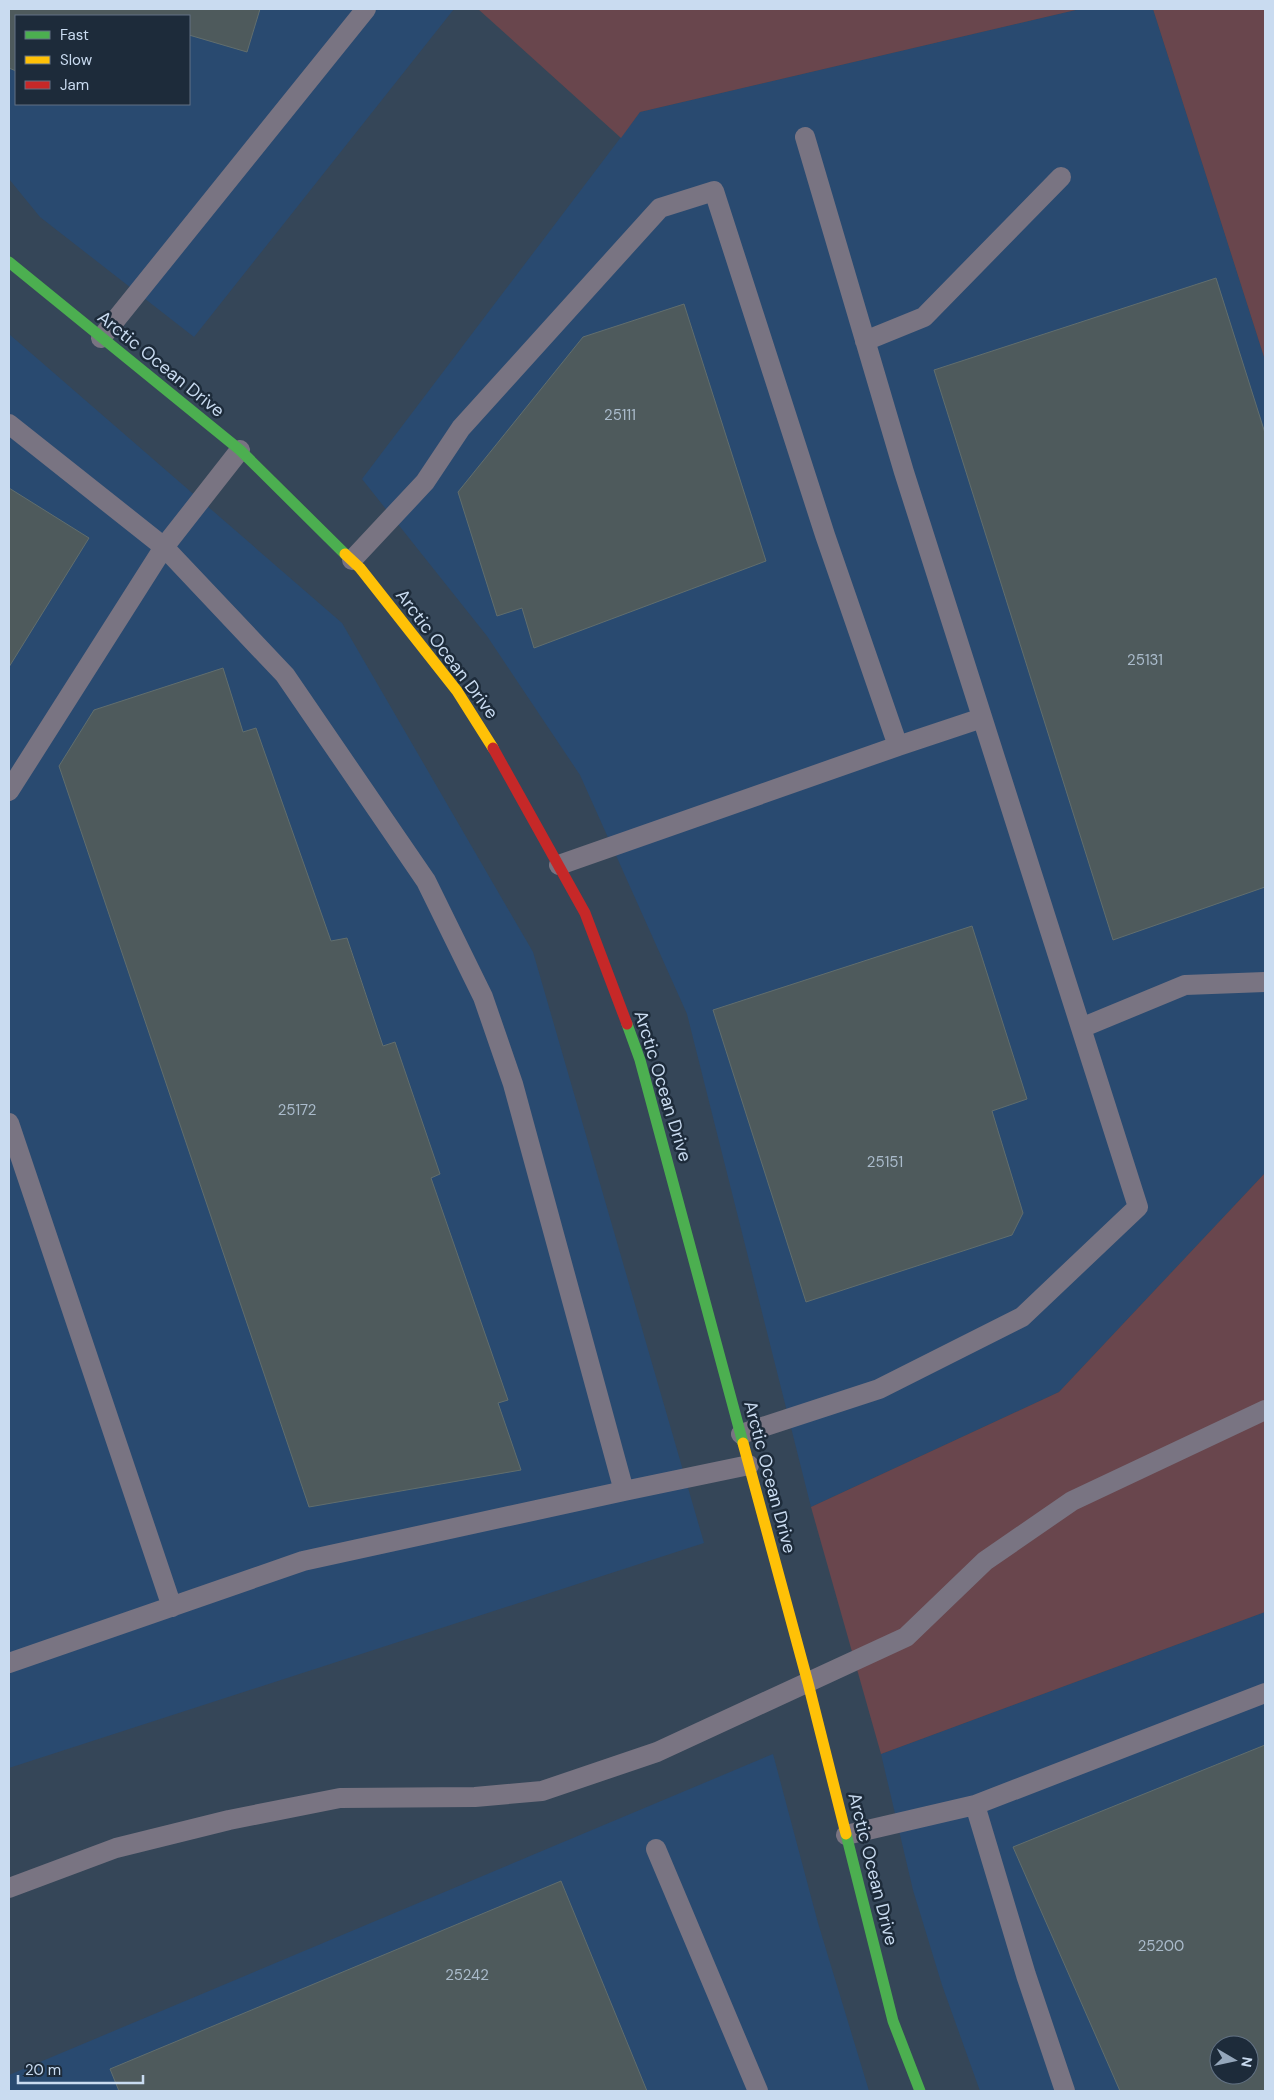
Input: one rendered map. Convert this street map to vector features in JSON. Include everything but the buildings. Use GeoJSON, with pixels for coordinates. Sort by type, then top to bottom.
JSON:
{"type":"FeatureCollection","features":[{"type":"Feature","properties":{"kind":"street","name":"Arctic Ocean Drive"},"geometry":{"type":"LineString","coordinates":[[9,262],[240,450],[352,560],[457,691],[506,768],[585,913],[640,1060],[808,1683],[893,2020],[920,2091]]}},
{"type":"Feature","properties":{"kind":"lane"},"geometry":{"type":"LineString","coordinates":[[101,338],[366,9]]}},
{"type":"Feature","properties":{"kind":"lane"},"geometry":{"type":"LineString","coordinates":[[741,1434],[879,1388],[1022,1317],[1138,1207],[904,472],[805,137]]}},
{"type":"Feature","properties":{"kind":"lane"},"geometry":{"type":"LineString","coordinates":[[865,340],[924,317],[1061,177]]}},
{"type":"Feature","properties":{"kind":"lane"},"geometry":{"type":"LineString","coordinates":[[352,560],[425,482],[461,428],[660,208],[714,191],[825,535],[898,746]]}},
{"type":"Feature","properties":{"kind":"lane"},"geometry":{"type":"LineString","coordinates":[[9,424],[164,547],[285,675],[426,881],[483,997],[513,1084],[624,1491]]}},
{"type":"Feature","properties":{"kind":"lane"},"geometry":{"type":"LineString","coordinates":[[9,791],[164,547],[240,450]]}},
{"type":"Feature","properties":{"kind":"lane"},"geometry":{"type":"LineString","coordinates":[[559,865],[982,718]]}},
{"type":"Feature","properties":{"kind":"lane"},"geometry":{"type":"LineString","coordinates":[[1081,1028],[1185,984],[1265,982]]}},
{"type":"Feature","properties":{"kind":"lane"},"geometry":{"type":"LineString","coordinates":[[9,1123],[172,1607]]}},
{"type":"Feature","properties":{"kind":"lane"},"geometry":{"type":"LineString","coordinates":[[9,1888],[116,1848],[230,1820],[340,1798],[474,1797],[542,1790],[657,1752],[906,1637],[985,1561],[1072,1501],[1265,1410]]}},
{"type":"Feature","properties":{"kind":"lane"},"geometry":{"type":"LineString","coordinates":[[9,1664],[304,1561],[749,1465]]}},
{"type":"Feature","properties":{"kind":"lane"},"geometry":{"type":"LineString","coordinates":[[846,1835],[975,1805],[1265,1694]]}},
{"type":"Feature","properties":{"kind":"lane"},"geometry":{"type":"LineString","coordinates":[[975,1805],[1026,1975],[1065,2091]]}},
{"type":"Feature","properties":{"kind":"lane"},"geometry":{"type":"LineString","coordinates":[[656,1848],[758,2091]]}},
{"type":"Feature","properties":{"kind":"shaded area"},"geometry":{"type":"Polygon","coordinates":[[[9,9],[454,9],[194,337],[40,217],[9,179],[9,9]]]}},
{"type":"Feature","properties":{"kind":"shaded area"},"geometry":{"type":"Polygon","coordinates":[[[478,9],[1080,9],[640,112],[621,138],[478,9]]]}},
{"type":"Feature","properties":{"kind":"shaded area"},"geometry":{"type":"Polygon","coordinates":[[[1080,9],[1153,9],[1265,360],[1265,1173],[1059,1392],[811,1507],[687,1014],[580,775],[487,636],[362,479],[640,112],[1080,9]]]}},
{"type":"Feature","properties":{"kind":"shaded area"},"geometry":{"type":"Polygon","coordinates":[[[1153,9],[1265,9],[1265,360],[1153,9]]]}},
{"type":"Feature","properties":{"kind":"shaded area"},"geometry":{"type":"Polygon","coordinates":[[[9,334],[342,623],[533,952],[704,1543],[9,1768],[9,334]]]}},
{"type":"Feature","properties":{"kind":"shaded area"},"geometry":{"type":"Polygon","coordinates":[[[1265,1173],[1265,1612],[881,1754],[811,1507],[1059,1392],[1265,1173]]]}},
{"type":"Feature","properties":{"kind":"shaded area"},"geometry":{"type":"Polygon","coordinates":[[[1265,1612],[1265,2091],[980,2091],[942,1985],[913,1890],[881,1754],[1265,1612]]]}},
{"type":"Feature","properties":{"kind":"shaded area"},"geometry":{"type":"Polygon","coordinates":[[[773,1754],[818,1923],[869,2091],[9,2091],[9,2075],[773,1754]]]}},
{"type":"Feature","properties":{"kind":"traffic: fast"},"geometry":{"type":"LineString","coordinates":[[9,262],[240,450],[345,554]]}},
{"type":"Feature","properties":{"kind":"traffic: fast"},"geometry":{"type":"LineString","coordinates":[[627,1024],[640,1060],[743,1443]]}},
{"type":"Feature","properties":{"kind":"traffic: fast"},"geometry":{"type":"LineString","coordinates":[[846,1834],[893,2021],[920,2091]]}},
{"type":"Feature","properties":{"kind":"traffic: slow"},"geometry":{"type":"LineString","coordinates":[[345,554],[360,568],[457,691],[493,748]]}},
{"type":"Feature","properties":{"kind":"traffic: slow"},"geometry":{"type":"LineString","coordinates":[[743,1443],[808,1683],[846,1834]]}},
{"type":"Feature","properties":{"kind":"traffic: jam"},"geometry":{"type":"LineString","coordinates":[[493,748],[585,913],[627,1024]]}}]}
